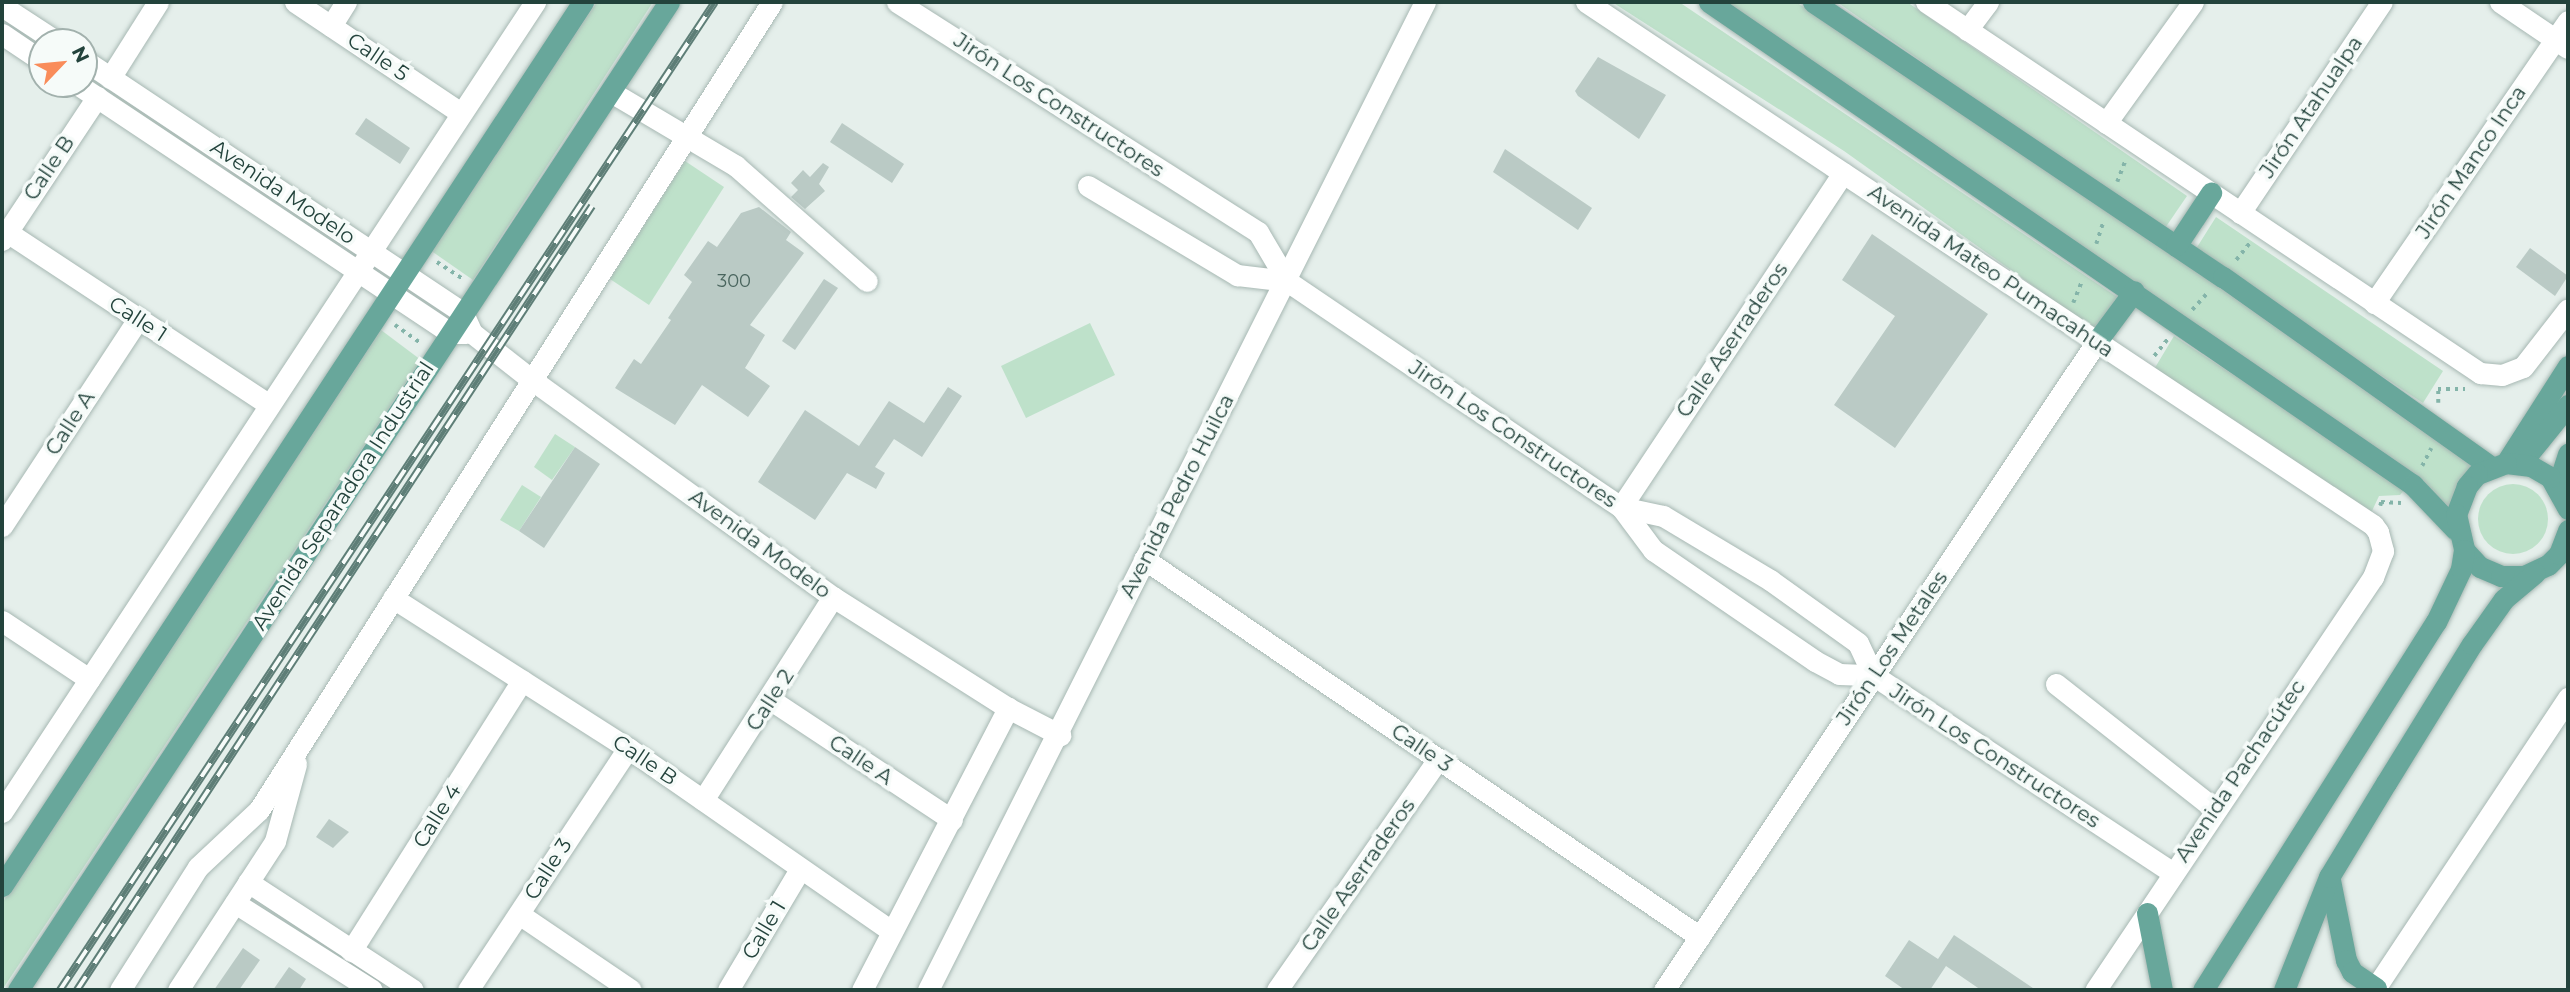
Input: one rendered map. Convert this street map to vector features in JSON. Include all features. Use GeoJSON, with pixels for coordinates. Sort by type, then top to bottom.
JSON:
{"type":"FeatureCollection","features":[{"type":"Feature","properties":{"kind":"main road"},"geometry":{"type":"LineString","coordinates":[[2,886],[583,2]]}},
{"type":"Feature","properties":{"kind":"main road","name":"Avenida Separadora Industrial"},"geometry":{"type":"LineString","coordinates":[[18,990],[669,2]]}},
{"type":"Feature","properties":{"kind":"main road"},"geometry":{"type":"LineString","coordinates":[[1709,2],[2133,290],[2413,485],[2456,530],[2464,551],[2480,567],[2501,576],[2535,573]]}},
{"type":"Feature","properties":{"kind":"main road"},"geometry":{"type":"LineString","coordinates":[[1814,2],[2109,203],[2506,464],[2541,471],[2565,497]]}},
{"type":"Feature","properties":{"kind":"main road"},"geometry":{"type":"LineString","coordinates":[[2176,246],[2211,193]]}},
{"type":"Feature","properties":{"kind":"main road"},"geometry":{"type":"LineString","coordinates":[[2096,341],[2133,290]]}},
{"type":"Feature","properties":{"kind":"main road"},"geometry":{"type":"LineString","coordinates":[[2506,464],[2568,366]]}},
{"type":"Feature","properties":{"kind":"main road"},"geometry":{"type":"LineString","coordinates":[[2456,530],[2458,507],[2467,486],[2506,464],[2568,405]]}},
{"type":"Feature","properties":{"kind":"main road"},"geometry":{"type":"LineString","coordinates":[[2565,497],[2568,454]]}},
{"type":"Feature","properties":{"kind":"main road"},"geometry":{"type":"LineString","coordinates":[[2284,990],[2329,877],[2472,644],[2504,599],[2559,554],[2568,530]]}},
{"type":"Feature","properties":{"kind":"main road"},"geometry":{"type":"LineString","coordinates":[[2203,990],[2436,622],[2458,578],[2464,551]]}},
{"type":"Feature","properties":{"kind":"main road"},"geometry":{"type":"LineString","coordinates":[[2329,877],[2346,960],[2352,972],[2377,990]]}},
{"type":"Feature","properties":{"kind":"main road"},"geometry":{"type":"LineString","coordinates":[[2147,913],[2162,990]]}},
{"type":"Feature","properties":{"kind":"street"},"geometry":{"type":"LineString","coordinates":[[110,78],[158,2]]}},
{"type":"Feature","properties":{"kind":"street","name":"Calle 5"},"geometry":{"type":"LineString","coordinates":[[295,2],[461,113]]}},
{"type":"Feature","properties":{"kind":"street"},"geometry":{"type":"LineString","coordinates":[[331,26],[346,2]]}},
{"type":"Feature","properties":{"kind":"street"},"geometry":{"type":"LineString","coordinates":[[2,812],[535,2]]}},
{"type":"Feature","properties":{"kind":"street"},"geometry":{"type":"LineString","coordinates":[[120,990],[198,867],[259,810],[772,2]]}},
{"type":"Feature","properties":{"kind":"street","name":"Jirón Los Constructores"},"geometry":{"type":"LineString","coordinates":[[897,2],[1258,232],[1287,281],[1621,507],[1653,550],[1815,661],[1839,674],[1873,675],[2173,873]]}},
{"type":"Feature","properties":{"kind":"street","name":"Avenida Pedro Huilca"},"geometry":{"type":"LineString","coordinates":[[928,990],[1060,735],[1144,559],[1287,281],[1425,2]]}},
{"type":"Feature","properties":{"kind":"street","name":"Avenida Mateo Pumacahua"},"geometry":{"type":"LineString","coordinates":[[1586,2],[2373,525],[2383,551]]}},
{"type":"Feature","properties":{"kind":"street"},"geometry":{"type":"LineString","coordinates":[[1926,2],[2480,373],[2502,375],[2523,367],[2568,309]]}},
{"type":"Feature","properties":{"kind":"street"},"geometry":{"type":"LineString","coordinates":[[1968,30],[1987,2]]}},
{"type":"Feature","properties":{"kind":"street"},"geometry":{"type":"LineString","coordinates":[[2106,123],[2193,2]]}},
{"type":"Feature","properties":{"kind":"street","name":"Jirón Atahualpa"},"geometry":{"type":"LineString","coordinates":[[2240,213],[2382,2]]}},
{"type":"Feature","properties":{"kind":"street"},"geometry":{"type":"LineString","coordinates":[[2500,2],[2562,43]]}},
{"type":"Feature","properties":{"kind":"street"},"geometry":{"type":"LineString","coordinates":[[2,5],[36,28]]}},
{"type":"Feature","properties":{"kind":"street","name":"Jirón Manco Inca"},"geometry":{"type":"LineString","coordinates":[[2374,303],[2562,43],[2568,21]]}},
{"type":"Feature","properties":{"kind":"street"},"geometry":{"type":"LineString","coordinates":[[2,34],[28,52]]}},
{"type":"Feature","properties":{"kind":"street","name":"Avenida Modelo"},"geometry":{"type":"LineString","coordinates":[[98,70],[463,313],[472,333],[532,380],[833,597],[1008,708],[1060,735]]}},
{"type":"Feature","properties":{"kind":"street"},"geometry":{"type":"LineString","coordinates":[[611,92],[736,166],[867,281]]}},
{"type":"Feature","properties":{"kind":"street","name":"Calle B"},"geometry":{"type":"LineString","coordinates":[[4,236],[96,98]]}},
{"type":"Feature","properties":{"kind":"street","name":"Avenida Modelo"},"geometry":{"type":"LineString","coordinates":[[98,98],[450,333]]}},
{"type":"Feature","properties":{"kind":"street","name":"Calle Aserraderos"},"geometry":{"type":"LineString","coordinates":[[1621,507],[1843,173]]}},
{"type":"Feature","properties":{"kind":"street"},"geometry":{"type":"LineString","coordinates":[[1088,186],[1237,275],[1287,281]]}},
{"type":"Feature","properties":{"kind":"street","name":"Calle 1"},"geometry":{"type":"LineString","coordinates":[[4,236],[269,405]]}},
{"type":"Feature","properties":{"kind":"street","name":"Calle A"},"geometry":{"type":"LineString","coordinates":[[2,526],[138,319]]}},
{"type":"Feature","properties":{"kind":"street"},"geometry":{"type":"LineString","coordinates":[[450,333],[472,333]]}},
{"type":"Feature","properties":{"kind":"street","name":"Jirón Los Metales"},"geometry":{"type":"LineString","coordinates":[[1664,990],[2096,341]]}},
{"type":"Feature","properties":{"kind":"street"},"geometry":{"type":"LineString","coordinates":[[1621,507],[1663,516],[1770,580],[1858,643],[1873,675]]}},
{"type":"Feature","properties":{"kind":"street","name":"Avenida Pachacútec"},"geometry":{"type":"LineString","coordinates":[[2095,990],[2373,576],[2383,551]]}},
{"type":"Feature","properties":{"kind":"street","name":"Calle 3"},"geometry":{"type":"LineString","coordinates":[[1144,559],[1700,937]]}},
{"type":"Feature","properties":{"kind":"street","name":"Calle 2"},"geometry":{"type":"LineString","coordinates":[[703,800],[771,700],[833,597]]}},
{"type":"Feature","properties":{"kind":"street","name":"Calle B"},"geometry":{"type":"LineString","coordinates":[[393,598],[628,748],[891,931]]}},
{"type":"Feature","properties":{"kind":"street"},"geometry":{"type":"LineString","coordinates":[[2,621],[89,679]]}},
{"type":"Feature","properties":{"kind":"street","name":"Calle 4"},"geometry":{"type":"LineString","coordinates":[[351,951],[522,681]]}},
{"type":"Feature","properties":{"kind":"street"},"geometry":{"type":"LineString","coordinates":[[2056,684],[2216,809]]}},
{"type":"Feature","properties":{"kind":"street"},"geometry":{"type":"LineString","coordinates":[[2377,990],[2568,698]]}},
{"type":"Feature","properties":{"kind":"street","name":"Calle A"},"geometry":{"type":"LineString","coordinates":[[771,700],[951,820]]}},
{"type":"Feature","properties":{"kind":"street"},"geometry":{"type":"LineString","coordinates":[[862,990],[1008,708]]}},
{"type":"Feature","properties":{"kind":"street"},"geometry":{"type":"LineString","coordinates":[[178,990],[275,841],[302,742]]}},
{"type":"Feature","properties":{"kind":"street","name":"Calle 3"},"geometry":{"type":"LineString","coordinates":[[468,990],[628,748]]}},
{"type":"Feature","properties":{"kind":"street","name":"Calle Aserraderos"},"geometry":{"type":"LineString","coordinates":[[1277,990],[1438,759]]}},
{"type":"Feature","properties":{"kind":"street","name":"Calle 1"},"geometry":{"type":"LineString","coordinates":[[728,990],[800,869]]}},
{"type":"Feature","properties":{"kind":"street"},"geometry":{"type":"LineString","coordinates":[[248,882],[413,990]]}},
{"type":"Feature","properties":{"kind":"street"},"geometry":{"type":"LineString","coordinates":[[234,903],[372,990]]}},
{"type":"Feature","properties":{"kind":"street"},"geometry":{"type":"LineString","coordinates":[[519,914],[632,990]]}},
{"type":"Feature","properties":{"kind":"path"},"geometry":{"type":"LineString","coordinates":[[2066,321],[2133,141]]}},
{"type":"Feature","properties":{"kind":"path"},"geometry":{"type":"LineString","coordinates":[[2143,371],[2180,323],[2223,277],[2262,228]]}},
{"type":"Feature","properties":{"kind":"green space"},"geometry":{"type":"Polygon","coordinates":[[[597,2],[653,2],[473,280],[430,250],[597,2]]]}},
{"type":"Feature","properties":{"kind":"green space"},"geometry":{"type":"Polygon","coordinates":[[[1612,2],[1679,2],[2117,297],[2095,330],[1844,151],[1612,2]]]}},
{"type":"Feature","properties":{"kind":"green space"},"geometry":{"type":"Polygon","coordinates":[[[1717,2],[1796,2],[2200,274],[2477,470],[2454,509],[1717,2]]]}},
{"type":"Feature","properties":{"kind":"green space"},"geometry":{"type":"Polygon","coordinates":[[[1837,2],[1907,2],[2187,196],[2163,231],[1837,2]]]}},
{"type":"Feature","properties":{"kind":"green space"},"geometry":{"type":"Polygon","coordinates":[[[685,161],[724,187],[649,305],[610,279],[685,161]]]}},
{"type":"Feature","properties":{"kind":"green space"},"geometry":{"type":"Polygon","coordinates":[[[2216,217],[2443,371],[2423,403],[2194,252],[2216,217]]]}},
{"type":"Feature","properties":{"kind":"green space"},"geometry":{"type":"Polygon","coordinates":[[[1090,323],[1115,375],[1026,418],[1001,366],[1090,323]]]}},
{"type":"Feature","properties":{"kind":"green space"},"geometry":{"type":"Polygon","coordinates":[[[381,330],[421,360],[2,990],[2,903],[381,330]]]}},
{"type":"Feature","properties":{"kind":"green space"},"geometry":{"type":"Polygon","coordinates":[[[2174,336],[2406,488],[2400,495],[2379,496],[2371,513],[2153,371],[2174,336]]]}},
{"type":"Feature","properties":{"kind":"green space"},"geometry":{"type":"Polygon","coordinates":[[[555,434],[575,447],[552,480],[534,467],[555,434]]]}},
{"type":"Feature","properties":{"kind":"green space"},"geometry":{"type":"Polygon","coordinates":[[[2513,484],[2538,494],[2548,519],[2538,544],[2513,554],[2488,544],[2478,519],[2488,494],[2513,484]]]}},
{"type":"Feature","properties":{"kind":"green space"},"geometry":{"type":"Polygon","coordinates":[[[522,485],[541,497],[519,531],[500,520],[522,485]]]}},
{"type":"Feature","properties":{"kind":"building"},"geometry":{"type":"Polygon","coordinates":[[[1598,57],[1666,95],[1639,139],[1578,96],[1575,91],[1598,57]]]}},
{"type":"Feature","properties":{"kind":"building"},"geometry":{"type":"Polygon","coordinates":[[[366,118],[410,148],[400,164],[355,134],[366,118]]]}},
{"type":"Feature","properties":{"kind":"building"},"geometry":{"type":"Polygon","coordinates":[[[842,123],[904,164],[892,183],[830,142],[842,123]]]}},
{"type":"Feature","properties":{"kind":"building"},"geometry":{"type":"Polygon","coordinates":[[[1505,149],[1592,208],[1578,230],[1493,172],[1505,149]]]}},
{"type":"Feature","properties":{"kind":"building"},"geometry":{"type":"Polygon","coordinates":[[[823,163],[829,167],[819,184],[825,191],[805,209],[791,197],[798,190],[791,183],[803,170],[810,177],[823,163]]]}},
{"type":"Feature","properties":{"kind":"building"},"geometry":{"type":"Polygon","coordinates":[[[759,207],[791,232],[786,240],[804,253],[750,325],[765,335],[745,368],[770,386],[748,417],[702,385],[675,425],[615,388],[634,359],[641,364],[671,320],[668,318],[692,282],[684,275],[708,241],[717,247],[741,213],[759,207]]]}},
{"type":"Feature","properties":{"kind":"building"},"geometry":{"type":"Polygon","coordinates":[[[1872,234],[1988,314],[1895,448],[1834,405],[1895,316],[1842,280],[1872,234]]]}},
{"type":"Feature","properties":{"kind":"building"},"geometry":{"type":"Polygon","coordinates":[[[2530,248],[2568,276],[2555,296],[2516,267],[2530,248]]]}},
{"type":"Feature","properties":{"kind":"building"},"geometry":{"type":"Polygon","coordinates":[[[824,279],[838,288],[795,350],[782,341],[824,279]]]}},
{"type":"Feature","properties":{"kind":"building"},"geometry":{"type":"Polygon","coordinates":[[[948,387],[962,396],[922,457],[894,439],[875,467],[885,473],[876,489],[847,473],[815,520],[758,482],[805,410],[859,446],[889,401],[924,423],[948,387]]]}},
{"type":"Feature","properties":{"kind":"building"},"geometry":{"type":"Polygon","coordinates":[[[575,447],[600,464],[544,548],[519,531],[575,447]]]}},
{"type":"Feature","properties":{"kind":"building"},"geometry":{"type":"Polygon","coordinates":[[[329,819],[349,832],[333,848],[316,837],[329,819]]]}},
{"type":"Feature","properties":{"kind":"building"},"geometry":{"type":"Polygon","coordinates":[[[1954,935],[2036,990],[1981,990],[1946,966],[1930,990],[1905,990],[1885,976],[1909,940],[1938,959],[1954,935]]]}},
{"type":"Feature","properties":{"kind":"building"},"geometry":{"type":"Polygon","coordinates":[[[243,948],[260,960],[239,990],[214,990],[243,948]]]}},
{"type":"Feature","properties":{"kind":"building"},"geometry":{"type":"Polygon","coordinates":[[[289,967],[306,979],[299,990],[273,990],[289,967]]]}},
{"type":"Feature","properties":{"kind":"railway"},"geometry":{"type":"LineString","coordinates":[[60,990],[715,2]]}},
{"type":"Feature","properties":{"kind":"railway"},"geometry":{"type":"LineString","coordinates":[[77,990],[592,206]]}}]}
